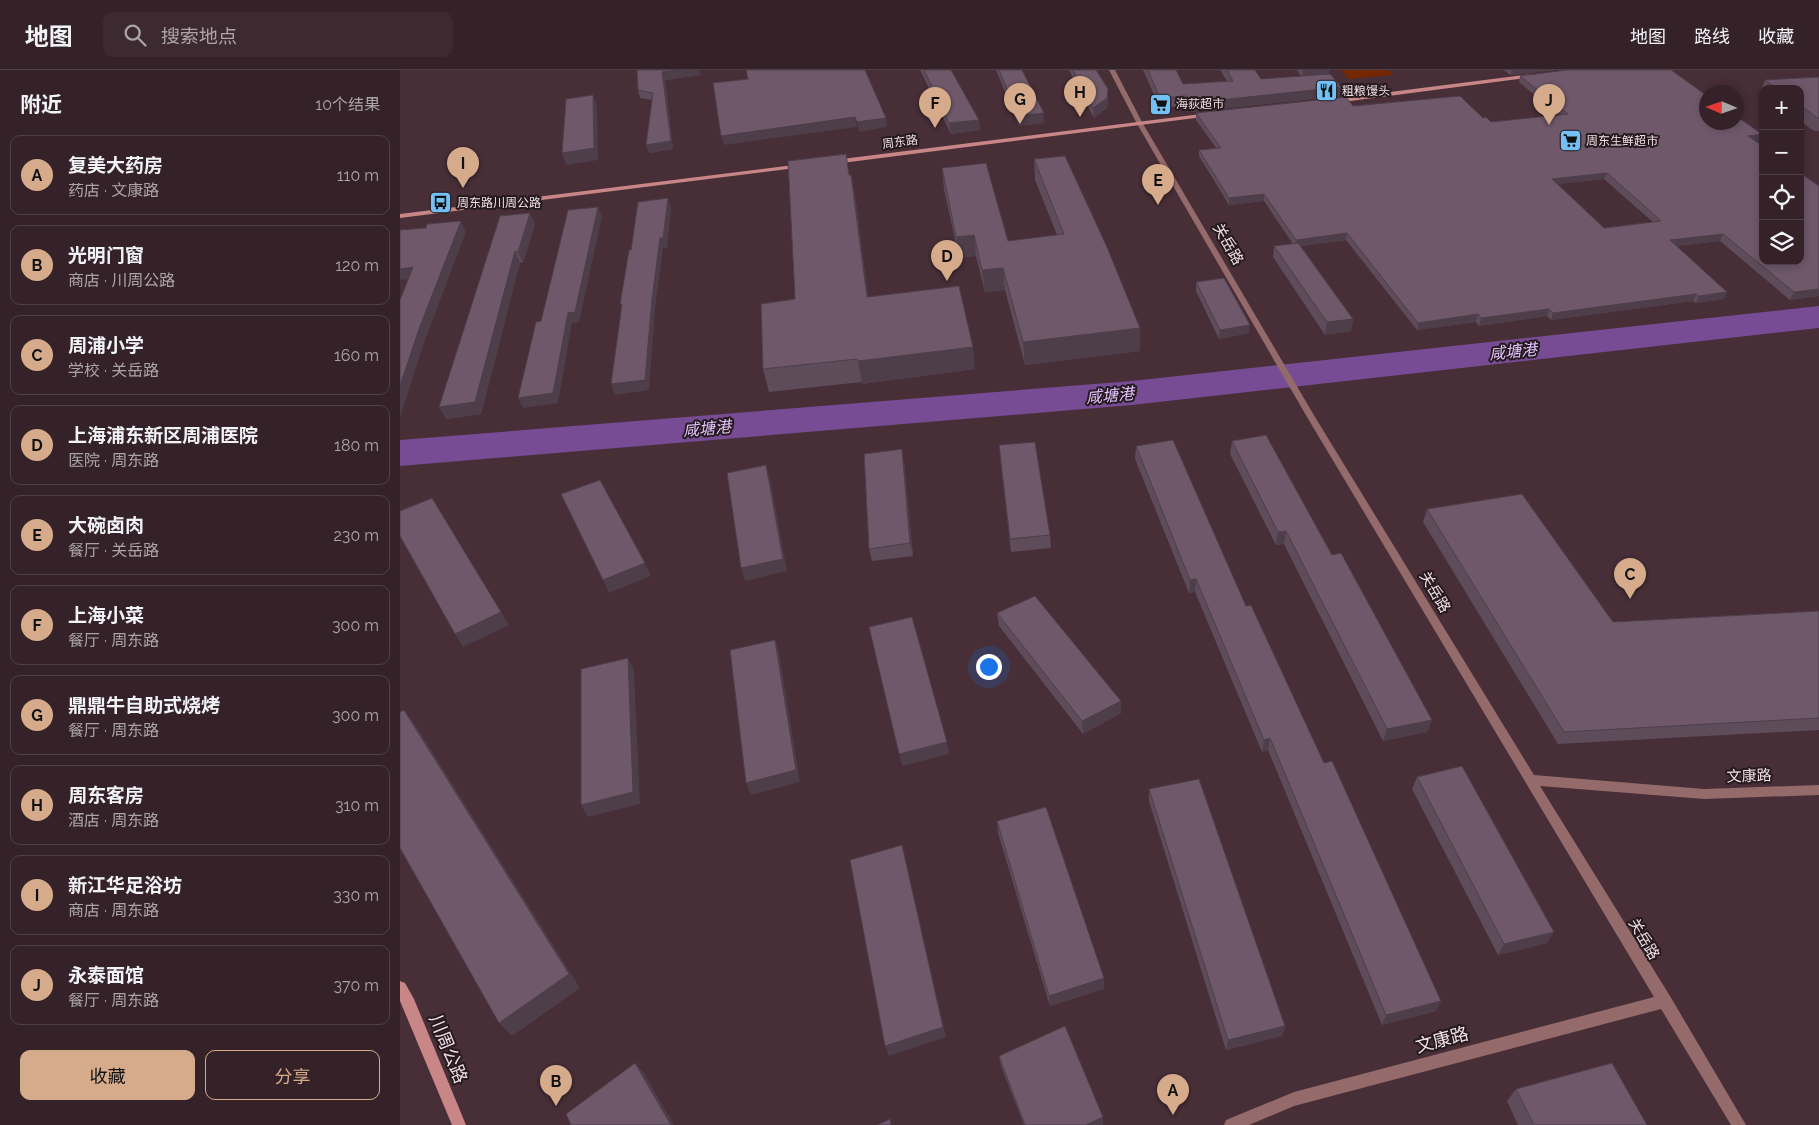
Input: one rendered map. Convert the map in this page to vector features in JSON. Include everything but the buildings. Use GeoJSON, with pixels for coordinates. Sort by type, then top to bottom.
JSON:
{"type":"FeatureCollection","features":[{"type":"Feature","properties":{"kind":"street","name":"关岳路"},"geometry":{"type":"LineString","coordinates":[[1112,70],[1139,122],[1311,417],[1739,1125]]}},
{"type":"Feature","properties":{"kind":"street"},"geometry":{"type":"LineString","coordinates":[[1323,102],[1534,76]]}},
{"type":"Feature","properties":{"kind":"street","name":"周东路"},"geometry":{"type":"LineString","coordinates":[[829,162],[1139,122],[1217,114]]}},
{"type":"Feature","properties":{"kind":"street"},"geometry":{"type":"LineString","coordinates":[[400,216],[810,165]]}},
{"type":"Feature","properties":{"kind":"street","name":"文康路"},"geometry":{"type":"LineString","coordinates":[[1531,780],[1704,794],[1819,790]]}},
{"type":"Feature","properties":{"kind":"street","name":"川周公路"},"geometry":{"type":"LineString","coordinates":[[400,988],[409,1004],[459,1125]]}},
{"type":"Feature","properties":{"kind":"street","name":"文康路"},"geometry":{"type":"LineString","coordinates":[[1231,1125],[1294,1098],[1665,1001]]}},
{"type":"Feature","properties":{"kind":"shaded area"},"geometry":{"type":"Polygon","coordinates":[[[1341,70],[1389,70],[1393,75],[1349,79],[1341,70]]]}},
{"type":"Feature","properties":{"kind":"waterway","name":"咸塘港"},"geometry":{"type":"LineString","coordinates":[[400,453],[1132,393],[1819,317]]}},
{"type":"Feature","properties":{"kind":"place","name":"粗粮馒头"},"geometry":{"type":"Point","coordinates":[1326,91]}},
{"type":"Feature","properties":{"kind":"place","name":"海荻超市"},"geometry":{"type":"Point","coordinates":[1160,104]}},
{"type":"Feature","properties":{"kind":"place","name":"周东客房"},"geometry":{"type":"Point","coordinates":[1080,117]}},
{"type":"Feature","properties":{"kind":"place","name":"鼎鼎牛自助式烧烤"},"geometry":{"type":"Point","coordinates":[1020,124]}},
{"type":"Feature","properties":{"kind":"place","name":"永泰面馆"},"geometry":{"type":"Point","coordinates":[1549,125]}},
{"type":"Feature","properties":{"kind":"place","name":"上海小菜"},"geometry":{"type":"Point","coordinates":[935,128]}},
{"type":"Feature","properties":{"kind":"place","name":"周东生鲜超市"},"geometry":{"type":"Point","coordinates":[1570,141]}},
{"type":"Feature","properties":{"kind":"place","name":"新江华足浴坊"},"geometry":{"type":"Point","coordinates":[463,188]}},
{"type":"Feature","properties":{"kind":"place","name":"周东路川周公路"},"geometry":{"type":"Point","coordinates":[441,203]}},
{"type":"Feature","properties":{"kind":"place","name":"大碗卤肉"},"geometry":{"type":"Point","coordinates":[1158,205]}},
{"type":"Feature","properties":{"kind":"place","name":"上海浦东新区周浦医院"},"geometry":{"type":"Point","coordinates":[947,281]}},
{"type":"Feature","properties":{"kind":"place","name":"周浦小学"},"geometry":{"type":"Point","coordinates":[1630,599]}},
{"type":"Feature","properties":{"kind":"place","name":"光明门窗"},"geometry":{"type":"Point","coordinates":[556,1106]}},
{"type":"Feature","properties":{"kind":"place","name":"复美大药房"},"geometry":{"type":"Point","coordinates":[1173,1115]}}]}
